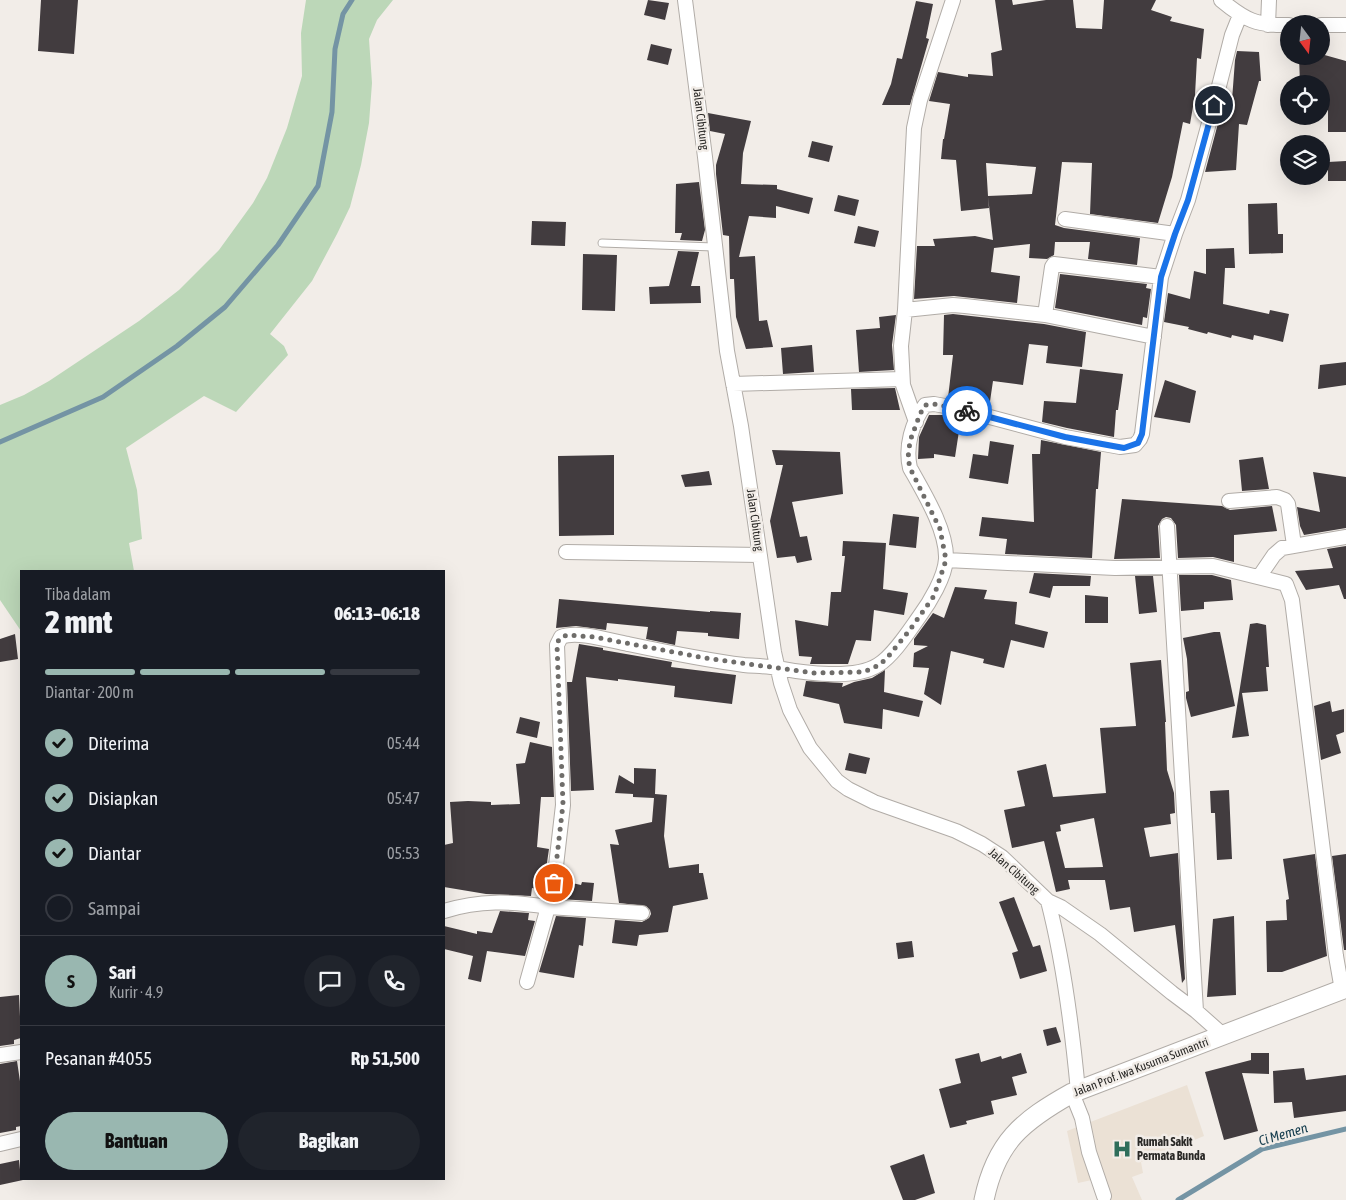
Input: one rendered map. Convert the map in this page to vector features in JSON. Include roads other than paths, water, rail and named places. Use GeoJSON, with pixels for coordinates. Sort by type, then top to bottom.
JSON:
{"type":"FeatureCollection","features":[{"type":"Feature","properties":{"kind":"main road","name":"Jalan Prof. Iwa Kusuma Sumantri"},"geometry":{"type":"LineString","coordinates":[[984,1200],[993,1167],[1002,1149],[1009,1139],[1038,1113],[1075,1092],[1344,989]]}},
{"type":"Feature","properties":{"kind":"street","name":"Jalan Cibitung"},"geometry":{"type":"LineString","coordinates":[[685,0],[706,157],[714,247],[727,351],[741,426],[777,668],[785,698],[794,718],[810,748],[837,781],[848,789],[874,802],[956,831],[1002,857],[1048,900],[1100,934],[1223,1035]]}},
{"type":"Feature","properties":{"kind":"street"},"geometry":{"type":"LineString","coordinates":[[916,422],[904,392],[901,346],[905,310],[914,128],[920,100],[953,0]]}},
{"type":"Feature","properties":{"kind":"street"},"geometry":{"type":"LineString","coordinates":[[1221,0],[1240,15],[1254,22],[1280,25]]}},
{"type":"Feature","properties":{"kind":"street"},"geometry":{"type":"LineString","coordinates":[[1268,25],[1269,0]]}},
{"type":"Feature","properties":{"kind":"street"},"geometry":{"type":"LineString","coordinates":[[527,982],[554,883],[563,804],[557,645],[559,639],[567,635],[594,637],[667,652],[814,673],[864,672],[879,665],[887,658],[909,631],[934,596],[946,560],[940,529],[910,468],[908,450],[916,422],[925,405],[934,404],[1065,437],[1120,447],[1134,446],[1142,434],[1161,277],[1188,200],[1232,35],[1240,15]]}},
{"type":"Feature","properties":{"kind":"street"},"geometry":{"type":"LineString","coordinates":[[1330,25],[1346,25]]}},
{"type":"Feature","properties":{"kind":"street"},"geometry":{"type":"LineString","coordinates":[[1064,219],[1175,234]]}},
{"type":"Feature","properties":{"kind":"street"},"geometry":{"type":"LineString","coordinates":[[1045,315],[1054,264],[1161,277]]}},
{"type":"Feature","properties":{"kind":"street"},"geometry":{"type":"LineString","coordinates":[[905,310],[959,306],[1045,315],[1154,336]]}},
{"type":"Feature","properties":{"kind":"street"},"geometry":{"type":"LineString","coordinates":[[733,384],[902,379]]}},
{"type":"Feature","properties":{"kind":"street"},"geometry":{"type":"LineString","coordinates":[[1229,501],[1278,497],[1285,500],[1288,504],[1294,545]]}},
{"type":"Feature","properties":{"kind":"street"},"geometry":{"type":"LineString","coordinates":[[1167,526],[1196,1011]]}},
{"type":"Feature","properties":{"kind":"street"},"geometry":{"type":"LineString","coordinates":[[1259,576],[1277,551],[1294,545],[1346,537]]}},
{"type":"Feature","properties":{"kind":"street"},"geometry":{"type":"LineString","coordinates":[[566,552],[760,555]]}},
{"type":"Feature","properties":{"kind":"street"},"geometry":{"type":"LineString","coordinates":[[946,560],[1116,568],[1214,566],[1286,584],[1290,593],[1336,956],[1344,989]]}},
{"type":"Feature","properties":{"kind":"street","name":"Jalan Cibitung"},"geometry":{"type":"LineString","coordinates":[[1048,900],[1055,928],[1073,1041],[1075,1092],[1089,1152],[1104,1196]]}},
{"type":"Feature","properties":{"kind":"street"},"geometry":{"type":"LineString","coordinates":[[445,912],[459,907],[496,902],[642,913]]}},
{"type":"Feature","properties":{"kind":"street"},"geometry":{"type":"LineString","coordinates":[[0,1055],[20,1052]]}},
{"type":"Feature","properties":{"kind":"street"},"geometry":{"type":"LineString","coordinates":[[0,1144],[20,1139]]}},
{"type":"Feature","properties":{"kind":"lane"},"geometry":{"type":"LineString","coordinates":[[602,243],[714,247]]}},
{"type":"Feature","properties":{"kind":"waterway"},"geometry":{"type":"LineString","coordinates":[[0,442],[103,397],[177,346],[225,307],[278,245],[318,186],[332,112],[335,49],[343,14],[352,0]]}},
{"type":"Feature","properties":{"kind":"waterway","name":"Ci Memen"},"geometry":{"type":"LineString","coordinates":[[1178,1200],[1262,1149],[1346,1129]]}},
{"type":"Feature","properties":{"kind":"place","name":"Rumah Sakit Permata Bunda"},"geometry":{"type":"Point","coordinates":[1122,1149]}}]}
